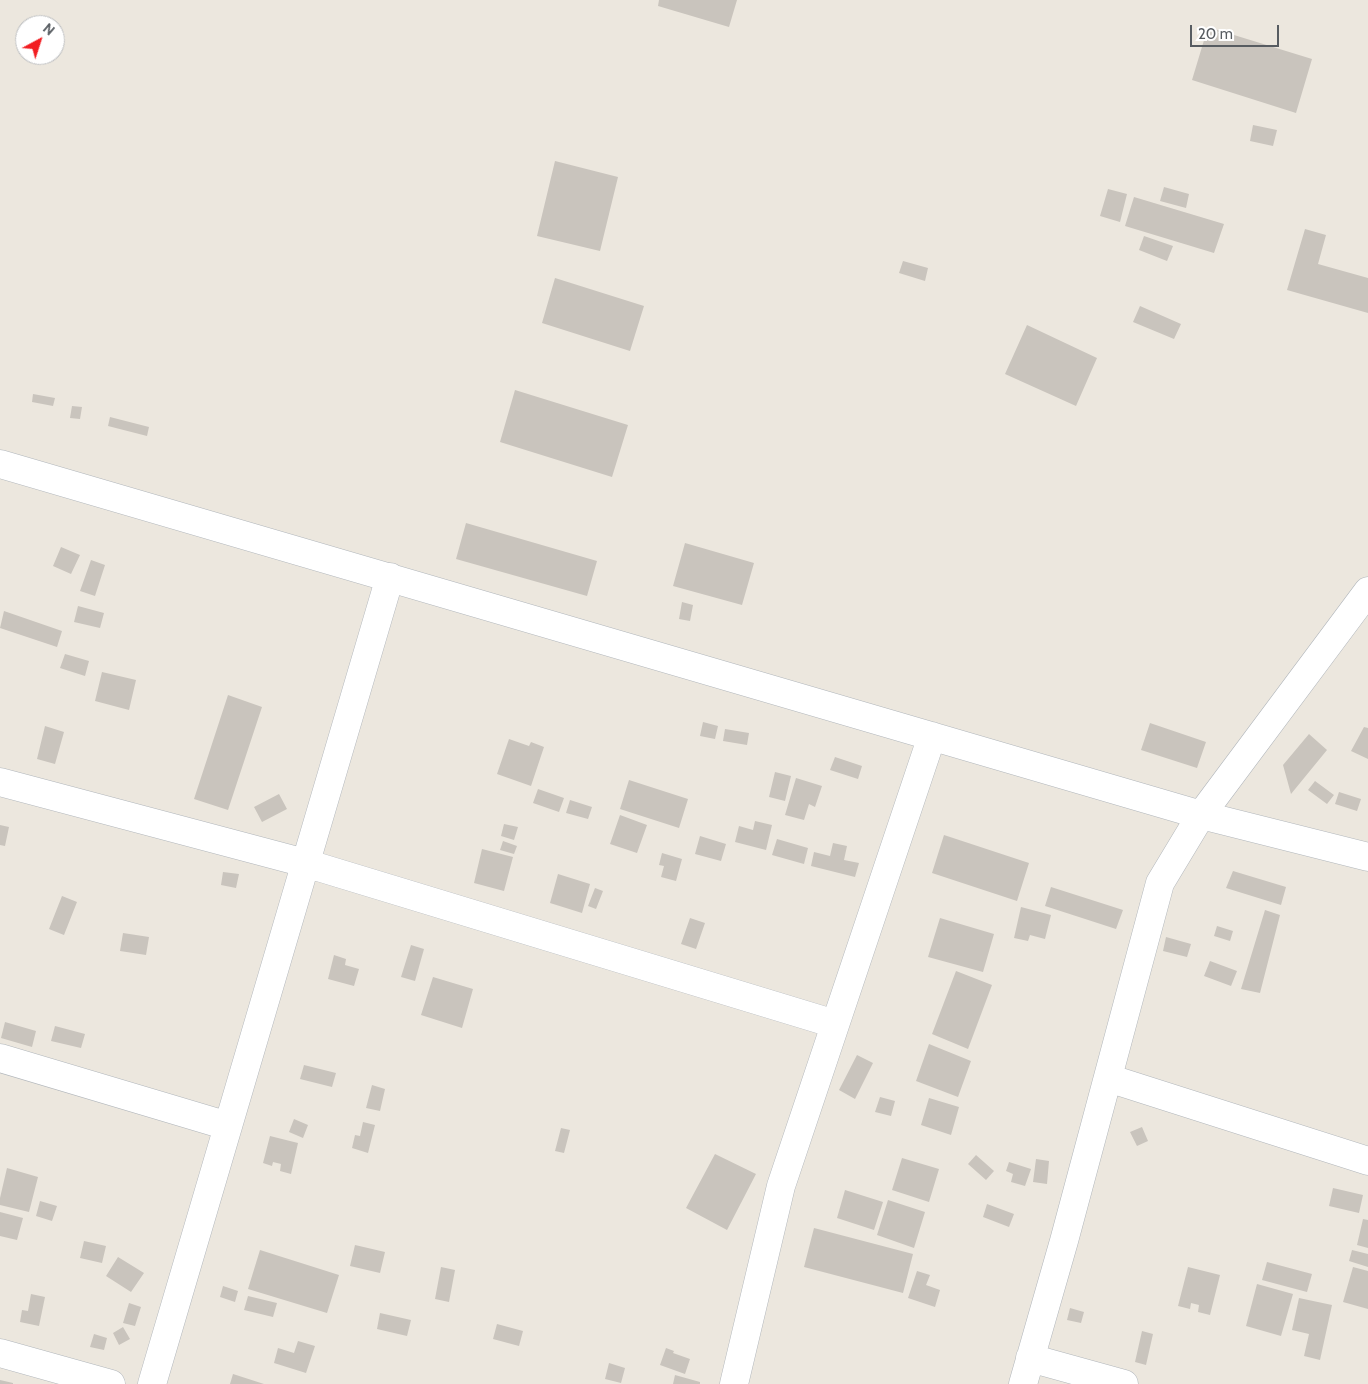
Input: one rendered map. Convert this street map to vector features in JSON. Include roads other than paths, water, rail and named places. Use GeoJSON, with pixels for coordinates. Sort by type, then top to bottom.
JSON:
{"type":"FeatureCollection","features":[{"type":"Feature","properties":{"kind":"street"},"geometry":{"type":"LineString","coordinates":[[0,464],[1201,815],[1368,857]]}},
{"type":"Feature","properties":{"kind":"street"},"geometry":{"type":"LineString","coordinates":[[152,1384],[390,578]]}},
{"type":"Feature","properties":{"kind":"street"},"geometry":{"type":"LineString","coordinates":[[1023,1384],[1064,1241],[1160,883],[1201,815],[1368,591]]}},
{"type":"Feature","properties":{"kind":"street"},"geometry":{"type":"LineString","coordinates":[[734,1384],[781,1186],[932,736]]}},
{"type":"Feature","properties":{"kind":"street"},"geometry":{"type":"LineString","coordinates":[[0,782],[305,863],[835,1024]]}},
{"type":"Feature","properties":{"kind":"street"},"geometry":{"type":"LineString","coordinates":[[0,1058],[228,1126]]}},
{"type":"Feature","properties":{"kind":"street"},"geometry":{"type":"LineString","coordinates":[[1108,1078],[1368,1162]]}},
{"type":"Feature","properties":{"kind":"street"},"geometry":{"type":"LineString","coordinates":[[0,1353],[111,1384]]}},
{"type":"Feature","properties":{"kind":"street"},"geometry":{"type":"LineString","coordinates":[[1030,1358],[1124,1384]]}}]}
